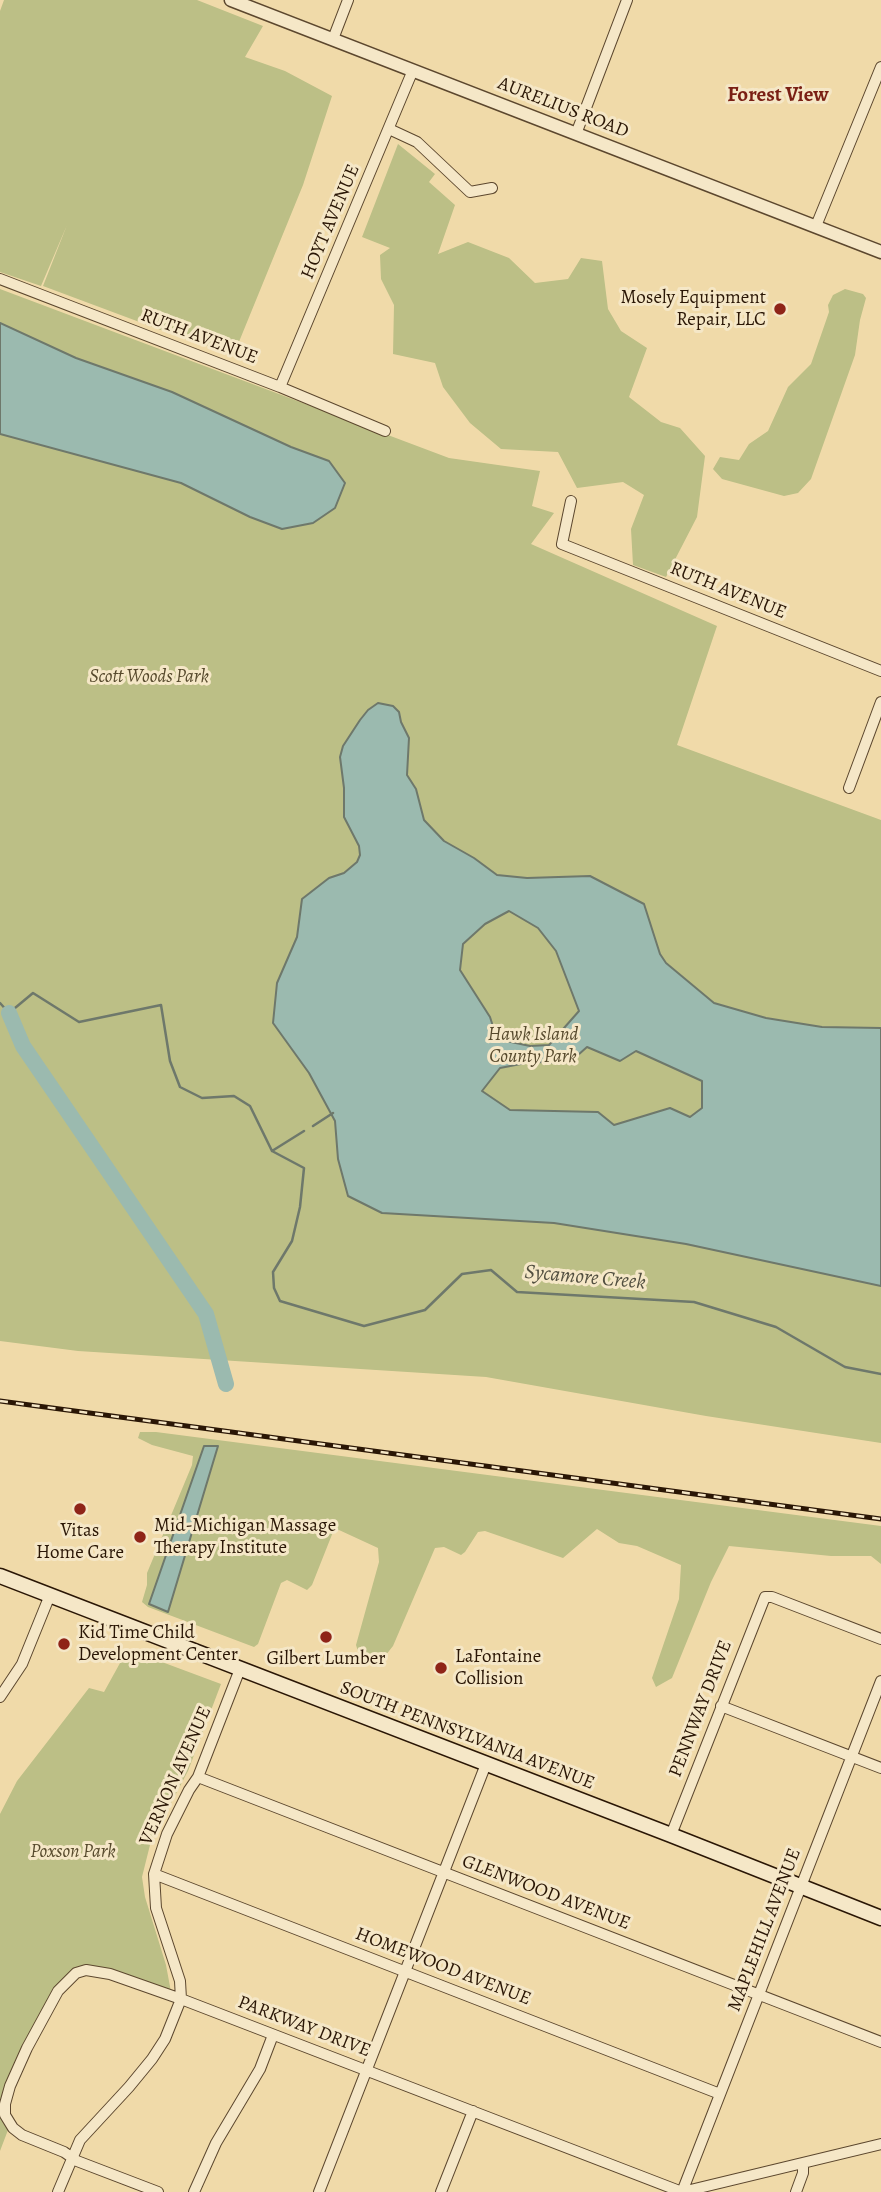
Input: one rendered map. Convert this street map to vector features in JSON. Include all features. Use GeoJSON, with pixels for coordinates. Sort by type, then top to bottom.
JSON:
{"type":"FeatureCollection","features":[{"type":"Feature","properties":{"kind":"main road","name":"SOUTH PENNSYLVANIA AVENUE"},"geometry":{"type":"LineString","coordinates":[[0,1576],[802,1885],[881,1919]]}},
{"type":"Feature","properties":{"kind":"street","name":"AURELIUS ROAD"},"geometry":{"type":"LineString","coordinates":[[231,0],[881,252]]}},
{"type":"Feature","properties":{"kind":"street"},"geometry":{"type":"LineString","coordinates":[[333,39],[348,0]]}},
{"type":"Feature","properties":{"kind":"street"},"geometry":{"type":"LineString","coordinates":[[576,134],[627,0]]}},
{"type":"Feature","properties":{"kind":"street"},"geometry":{"type":"LineString","coordinates":[[816,226],[881,67]]}},
{"type":"Feature","properties":{"kind":"street","name":"HOYT AVENUE"},"geometry":{"type":"LineString","coordinates":[[280,387],[413,70]]}},
{"type":"Feature","properties":{"kind":"street"},"geometry":{"type":"LineString","coordinates":[[389,129],[417,142],[470,192],[492,188]]}},
{"type":"Feature","properties":{"kind":"street","name":"RUTH AVENUE"},"geometry":{"type":"LineString","coordinates":[[0,279],[280,387],[385,431]]}},
{"type":"Feature","properties":{"kind":"street","name":"RUTH AVENUE"},"geometry":{"type":"LineString","coordinates":[[571,501],[562,544],[881,671]]}},
{"type":"Feature","properties":{"kind":"street"},"geometry":{"type":"LineString","coordinates":[[849,788],[881,702]]}},
{"type":"Feature","properties":{"kind":"street"},"geometry":{"type":"LineString","coordinates":[[0,1697],[22,1664],[50,1595]]}},
{"type":"Feature","properties":{"kind":"street","name":"PENNWAY DRIVE"},"geometry":{"type":"LineString","coordinates":[[671,1835],[765,1597],[772,1597],[881,1639]]}},
{"type":"Feature","properties":{"kind":"street","name":"VERNON AVENUE"},"geometry":{"type":"LineString","coordinates":[[181,1999],[180,1980],[156,1908],[154,1874],[167,1834],[198,1777],[240,1668]]}},
{"type":"Feature","properties":{"kind":"street","name":"MAPLEHILL AVENUE"},"geometry":{"type":"LineString","coordinates":[[682,2192],[881,1681]]}},
{"type":"Feature","properties":{"kind":"street"},"geometry":{"type":"LineString","coordinates":[[721,1706],[881,1768]]}},
{"type":"Feature","properties":{"kind":"street"},"geometry":{"type":"LineString","coordinates":[[319,2192],[486,1764]]}},
{"type":"Feature","properties":{"kind":"street","name":"GLENWOOD AVENUE"},"geometry":{"type":"LineString","coordinates":[[198,1777],[881,2042]]}},
{"type":"Feature","properties":{"kind":"street","name":"HOMEWOOD AVENUE"},"geometry":{"type":"LineString","coordinates":[[154,1874],[720,2094]]}},
{"type":"Feature","properties":{"kind":"street","name":"PARKWAY DRIVE"},"geometry":{"type":"LineString","coordinates":[[71,2157],[22,2135],[13,2128],[5,2115],[5,2104],[10,2086],[58,1991],[76,1973],[86,1970],[110,1974],[181,1999],[682,2192]]}},
{"type":"Feature","properties":{"kind":"street"},"geometry":{"type":"LineString","coordinates":[[58,2192],[80,2140],[152,2059],[164,2039],[181,1999]]}},
{"type":"Feature","properties":{"kind":"street"},"geometry":{"type":"LineString","coordinates":[[194,2192],[216,2143],[260,2069],[273,2035]]}},
{"type":"Feature","properties":{"kind":"street"},"geometry":{"type":"LineString","coordinates":[[441,2192],[473,2111]]}},
{"type":"Feature","properties":{"kind":"street"},"geometry":{"type":"LineString","coordinates":[[682,2192],[881,2144]]}},
{"type":"Feature","properties":{"kind":"street"},"geometry":{"type":"LineString","coordinates":[[71,2157],[158,2192]]}},
{"type":"Feature","properties":{"kind":"street"},"geometry":{"type":"LineString","coordinates":[[796,2192],[803,2173],[803,2163]]}},
{"type":"Feature","properties":{"kind":"green space"},"geometry":{"type":"Polygon","coordinates":[[[4,0],[197,0],[263,26],[245,57],[285,71],[332,96],[303,185],[234,354],[193,342],[43,286],[67,225],[41,286],[0,272],[0,11],[4,0]]]}},
{"type":"Feature","properties":{"kind":"green space"},"geometry":{"type":"Polygon","coordinates":[[[398,144],[435,174],[429,182],[455,205],[438,254],[468,242],[509,258],[535,283],[568,279],[581,258],[602,261],[608,309],[621,331],[647,348],[629,397],[661,422],[680,428],[705,456],[697,517],[666,577],[633,565],[631,529],[644,495],[623,482],[577,488],[558,452],[501,449],[470,423],[443,387],[435,363],[393,354],[394,305],[381,279],[380,255],[390,248],[362,237],[398,144]]]}},
{"type":"Feature","properties":{"kind":"green space","name":"Hawk Island County Park"},"geometry":{"type":"Polygon","coordinates":[[[0,289],[449,458],[540,471],[532,506],[554,513],[531,544],[717,626],[677,745],[881,820],[881,1443],[706,1416],[486,1377],[78,1351],[0,1341],[0,289]]]}},
{"type":"Feature","properties":{"kind":"green space"},"geometry":{"type":"Polygon","coordinates":[[[845,289],[863,294],[866,298],[855,355],[811,479],[798,493],[784,496],[722,479],[713,469],[720,457],[739,460],[749,444],[768,431],[788,387],[811,364],[833,295],[845,289]]]}},
{"type":"Feature","properties":{"kind":"green space"},"geometry":{"type":"Polygon","coordinates":[[[140,1432],[881,1526],[881,1564],[871,1556],[831,1556],[729,1546],[711,1582],[672,1678],[656,1687],[652,1678],[679,1599],[681,1565],[637,1546],[619,1543],[597,1529],[563,1558],[485,1531],[478,1532],[461,1555],[444,1547],[435,1548],[393,1646],[377,1666],[361,1661],[356,1645],[379,1562],[378,1548],[339,1530],[333,1532],[312,1585],[307,1590],[287,1580],[281,1583],[258,1644],[254,1647],[148,1607],[142,1602],[147,1573],[192,1465],[193,1456],[152,1445],[138,1438],[140,1432]]]}},
{"type":"Feature","properties":{"kind":"green space","name":"Poxson Park"},"geometry":{"type":"Polygon","coordinates":[[[135,1652],[221,1684],[188,1771],[151,1841],[142,1877],[171,1992],[91,1966],[69,1974],[59,1986],[2,2110],[8,2130],[0,2151],[0,1814],[17,1781],[89,1688],[104,1692],[125,1654],[132,1657],[135,1652]]]}},
{"type":"Feature","properties":{"kind":"water"},"geometry":{"type":"Polygon","coordinates":[[[0,323],[76,358],[172,392],[291,447],[329,461],[345,483],[335,508],[313,523],[282,529],[250,517],[181,483],[0,434],[0,323]]]}},
{"type":"Feature","properties":{"kind":"water"},"geometry":{"type":"Polygon","coordinates":[[[378,703],[393,706],[399,712],[409,738],[407,775],[416,789],[424,820],[444,841],[497,875],[527,878],[590,876],[644,904],[660,954],[666,963],[714,1003],[766,1018],[822,1027],[881,1028],[881,1286],[686,1244],[554,1223],[382,1213],[348,1196],[338,1159],[335,1121],[309,1073],[273,1023],[277,983],[297,937],[302,899],[329,878],[344,873],[357,862],[360,855],[359,846],[344,817],[340,757],[343,746],[368,710],[378,703]],[[509,911],[485,924],[463,944],[460,970],[490,1017],[497,1039],[530,1046],[549,1045],[579,1011],[556,951],[538,928],[509,911]],[[587,1047],[569,1063],[531,1062],[500,1068],[482,1091],[510,1110],[598,1112],[614,1125],[670,1108],[690,1117],[702,1108],[702,1081],[636,1051],[620,1061],[587,1047]]]}},
{"type":"Feature","properties":{"kind":"water"},"geometry":{"type":"Polygon","coordinates":[[[204,1446],[218,1446],[168,1612],[149,1604],[204,1446]]]}},
{"type":"Feature","properties":{"kind":"waterway","name":"Sycamore Creek"},"geometry":{"type":"LineString","coordinates":[[0,1003],[9,1013],[33,993],[79,1022],[161,1005],[170,1061],[180,1087],[202,1098],[234,1096],[250,1106],[272,1151],[304,1168],[300,1207],[292,1241],[273,1272],[274,1288],[280,1301],[364,1326],[425,1310],[462,1274],[491,1270],[517,1292],[694,1302],[776,1327],[845,1367],[881,1374]]}},
{"type":"Feature","properties":{"kind":"waterway"},"geometry":{"type":"LineString","coordinates":[[9,1013],[23,1046],[206,1314],[226,1384]]}},
{"type":"Feature","properties":{"kind":"waterway"},"geometry":{"type":"LineString","coordinates":[[313,1126],[333,1113]]}},
{"type":"Feature","properties":{"kind":"waterway"},"geometry":{"type":"LineString","coordinates":[[272,1151],[304,1131]]}},
{"type":"Feature","properties":{"kind":"railway"},"geometry":{"type":"LineString","coordinates":[[0,1401],[881,1519]]}},
{"type":"Feature","properties":{"kind":"place","name":"Mosely Equipment Repair, LLC"},"geometry":{"type":"Point","coordinates":[780,309]}},
{"type":"Feature","properties":{"kind":"place","name":"Vitas Home Care"},"geometry":{"type":"Point","coordinates":[80,1509]}},
{"type":"Feature","properties":{"kind":"place","name":"Mid-Michigan Massage Therapy Institute"},"geometry":{"type":"Point","coordinates":[140,1537]}},
{"type":"Feature","properties":{"kind":"place","name":"Gilbert Lumber"},"geometry":{"type":"Point","coordinates":[326,1637]}},
{"type":"Feature","properties":{"kind":"place","name":"Kid Time Child Development Center"},"geometry":{"type":"Point","coordinates":[64,1644]}},
{"type":"Feature","properties":{"kind":"place","name":"LaFontaine Collision"},"geometry":{"type":"Point","coordinates":[441,1668]}},
{"type":"Feature","properties":{"kind":"district","name":"Forest View"},"geometry":{"type":"Point","coordinates":[778,96]}},
{"type":"Feature","properties":{"kind":"park label","name":"Scott Woods Park"},"geometry":{"type":"Point","coordinates":[149,677]}}]}
